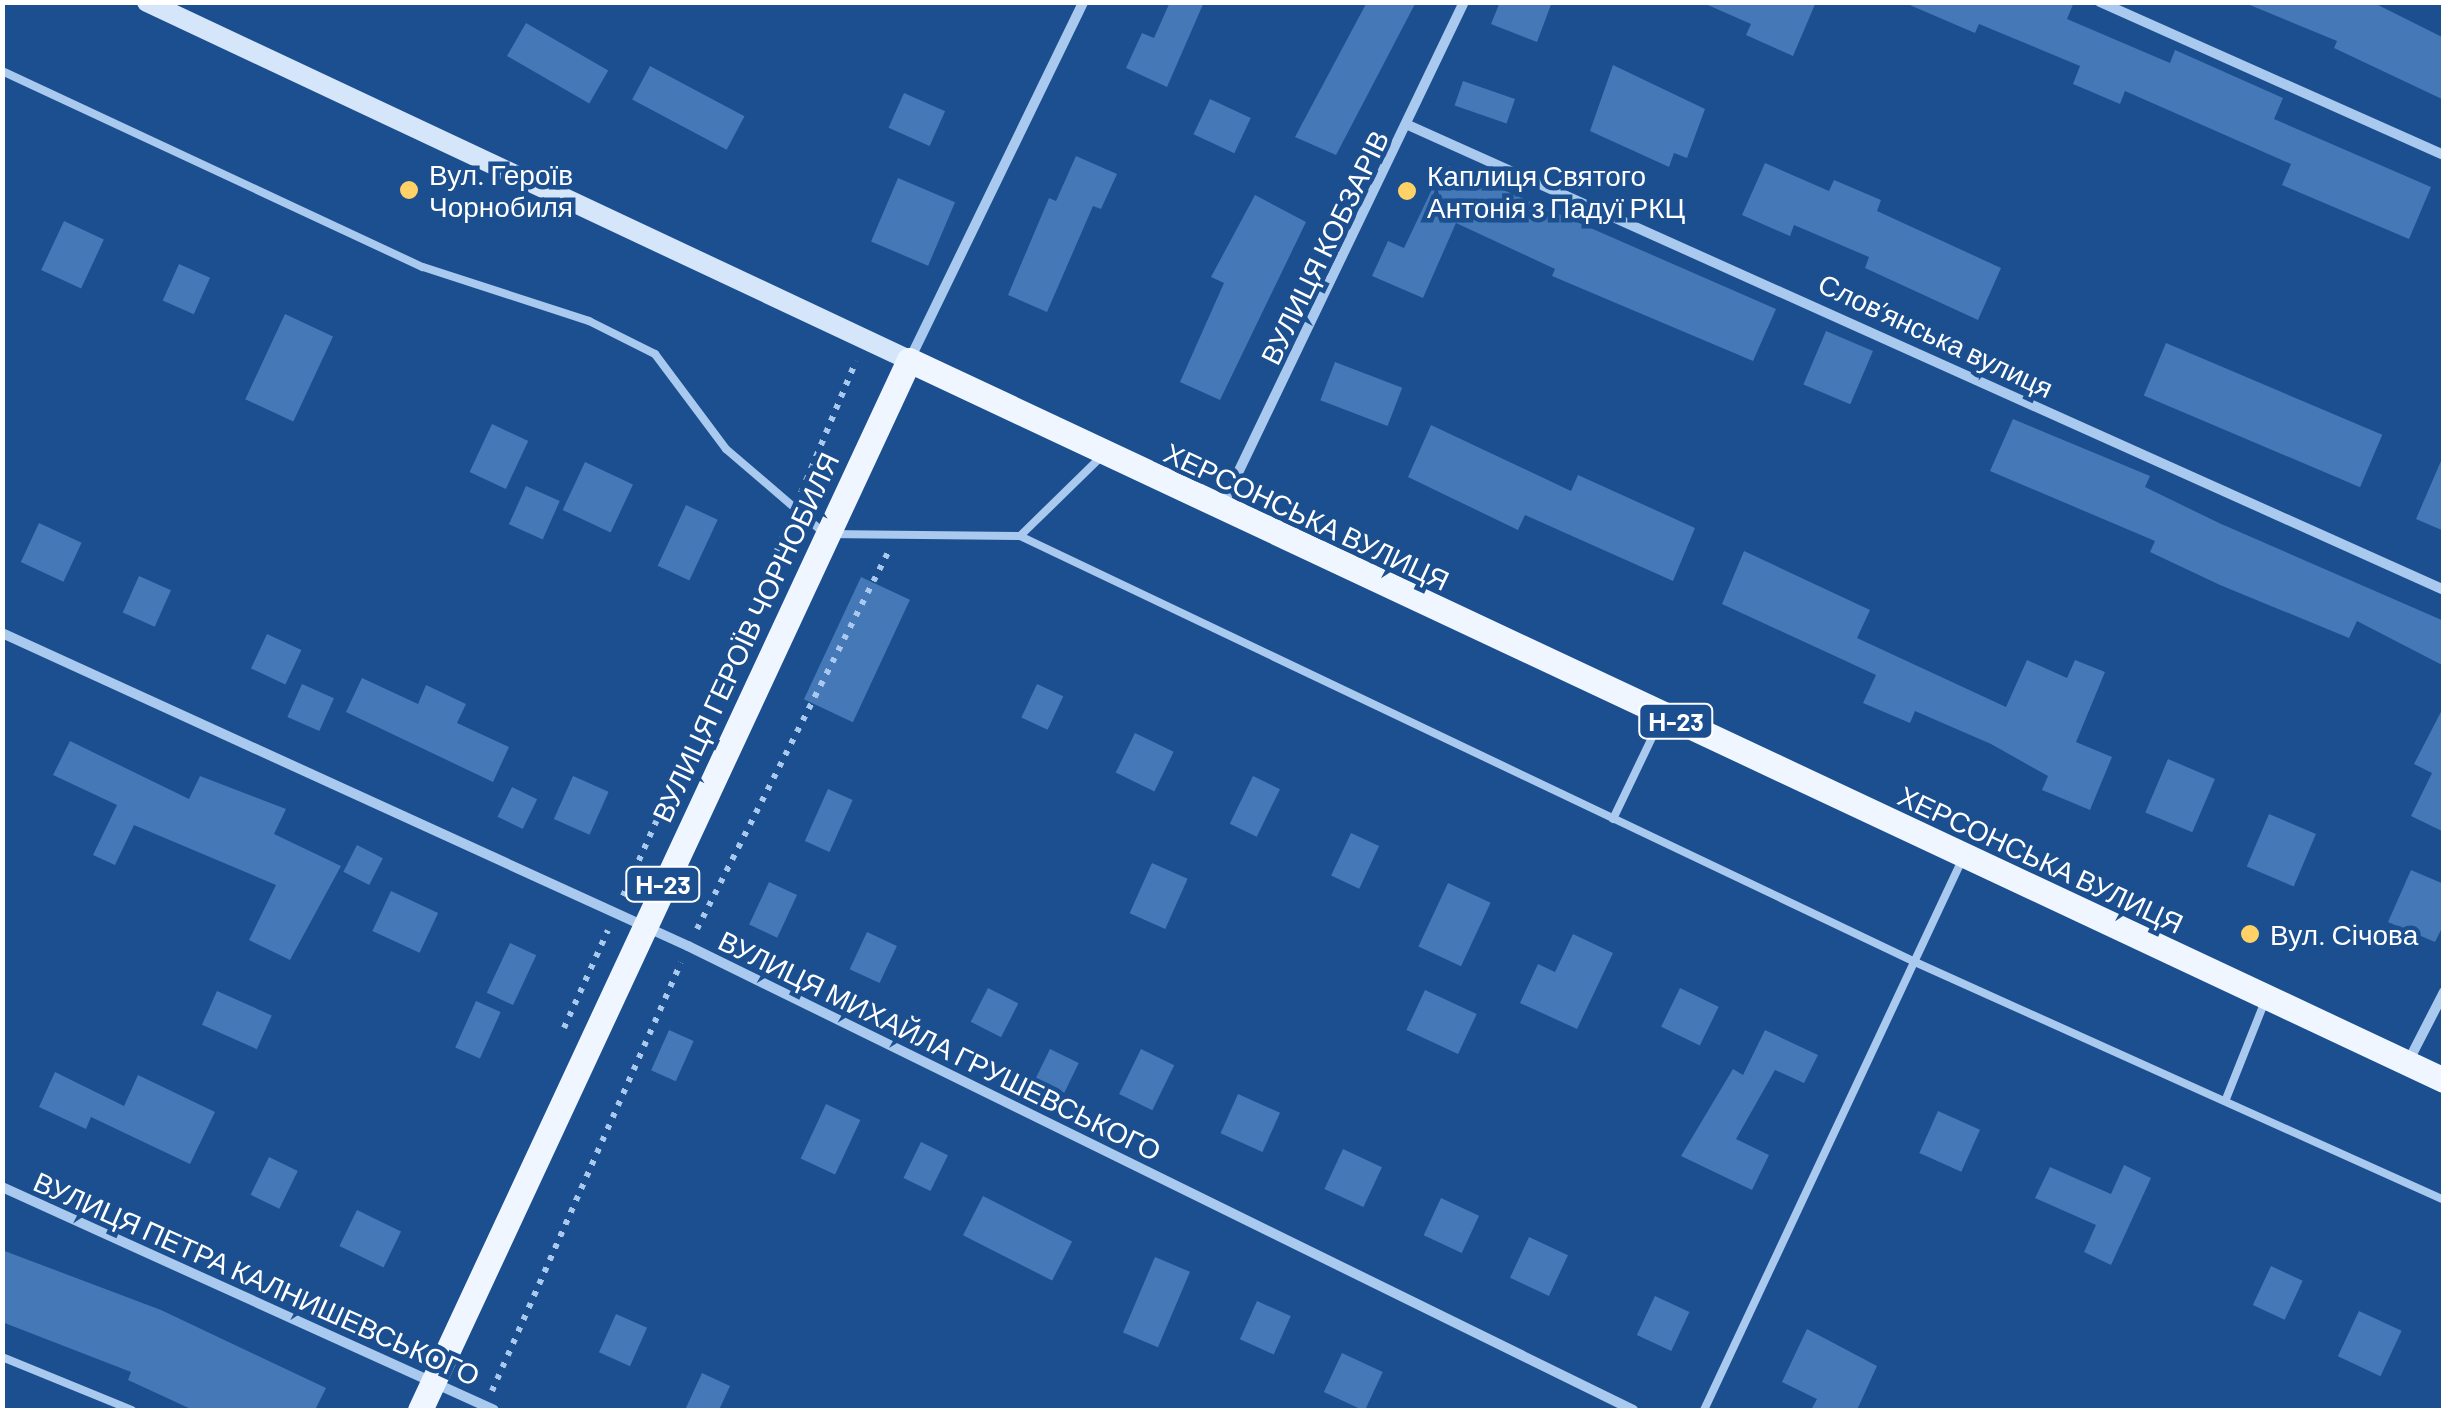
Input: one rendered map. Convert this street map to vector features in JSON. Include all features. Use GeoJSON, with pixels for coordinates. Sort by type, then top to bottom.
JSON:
{"type":"FeatureCollection","features":[{"type":"Feature","properties":{"kind":"main road","name":"ХЕРСОНСЬКА ВУЛИЦЯ"},"geometry":{"type":"LineString","coordinates":[[147,2],[2444,1080]]}},
{"type":"Feature","properties":{"kind":"main road","name":"ВУЛИЦЯ ГЕРОЇВ ЧОРНОБИЛЯ"},"geometry":{"type":"LineString","coordinates":[[420,1410],[825,534],[910,360]]}},
{"type":"Feature","properties":{"kind":"street","name":"ВУЛИЦЯ ГЕРОЇВ ЧОРНОБИЛЯ"},"geometry":{"type":"LineString","coordinates":[[910,360],[1083,2]]}},
{"type":"Feature","properties":{"kind":"street","name":"ВУЛИЦЯ КОБЗАРІВ"},"geometry":{"type":"LineString","coordinates":[[1221,509],[1464,2]]}},
{"type":"Feature","properties":{"kind":"street"},"geometry":{"type":"LineString","coordinates":[[2100,2],[2444,155]]}},
{"type":"Feature","properties":{"kind":"street","name":"Словʼянська вулиця"},"geometry":{"type":"LineString","coordinates":[[1408,125],[2444,590]]}},
{"type":"Feature","properties":{"kind":"street","name":"ВУЛИЦЯ МИХАЙЛА ГРУШЕВСЬКОГО"},"geometry":{"type":"LineString","coordinates":[[2,633],[644,926],[1633,1410]]}},
{"type":"Feature","properties":{"kind":"street"},"geometry":{"type":"LineString","coordinates":[[2408,1063],[2444,992]]}},
{"type":"Feature","properties":{"kind":"street","name":"ВУЛИЦЯ ПЕТРА КАЛНИШЕВСЬКОГО"},"geometry":{"type":"LineString","coordinates":[[2,1187],[494,1410]]}},
{"type":"Feature","properties":{"kind":"lane"},"geometry":{"type":"LineString","coordinates":[[2,72],[423,267],[589,322],[655,354],[726,449],[825,534],[1020,536],[1915,962],[2444,1200]]}},
{"type":"Feature","properties":{"kind":"lane"},"geometry":{"type":"LineString","coordinates":[[1020,536],[1104,454]]}},
{"type":"Feature","properties":{"kind":"lane"},"geometry":{"type":"LineString","coordinates":[[1613,819],[1662,715]]}},
{"type":"Feature","properties":{"kind":"lane"},"geometry":{"type":"LineString","coordinates":[[1704,1410],[1964,856]]}},
{"type":"Feature","properties":{"kind":"lane"},"geometry":{"type":"LineString","coordinates":[[2226,1100],[2266,997]]}},
{"type":"Feature","properties":{"kind":"lane"},"geometry":{"type":"LineString","coordinates":[[2,1357],[132,1410]]}},
{"type":"Feature","properties":{"kind":"path"},"geometry":{"type":"LineString","coordinates":[[560,1037],[796,507],[865,339]]}},
{"type":"Feature","properties":{"kind":"building"},"geometry":{"type":"Polygon","coordinates":[[[1170,2],[1204,2],[1167,87],[1126,68],[1142,33],[1154,38],[1170,2]]]}},
{"type":"Feature","properties":{"kind":"building"},"geometry":{"type":"Polygon","coordinates":[[[1367,2],[1416,2],[1336,155],[1295,137],[1367,2]]]}},
{"type":"Feature","properties":{"kind":"building"},"geometry":{"type":"Polygon","coordinates":[[[1500,2],[1552,2],[1537,42],[1491,24],[1500,2]]]}},
{"type":"Feature","properties":{"kind":"building"},"geometry":{"type":"Polygon","coordinates":[[[1701,2],[1816,2],[1793,56],[1746,35],[1751,24],[1701,2]]]}},
{"type":"Feature","properties":{"kind":"building"},"geometry":{"type":"Polygon","coordinates":[[[2074,2],[2067,19],[2170,63],[2175,50],[2283,98],[2274,119],[2431,187],[2409,239],[2282,185],[2291,164],[2125,91],[2120,104],[2073,84],[2080,66],[1979,24],[1975,33],[1905,3],[2074,2]]]}},
{"type":"Feature","properties":{"kind":"building"},"geometry":{"type":"Polygon","coordinates":[[[2372,2],[2444,38],[2444,100],[2334,48],[2337,41],[2245,3],[2372,2]]]}},
{"type":"Feature","properties":{"kind":"building"},"geometry":{"type":"Polygon","coordinates":[[[526,23],[608,70],[589,103],[507,56],[526,23]]]}},
{"type":"Feature","properties":{"kind":"building"},"geometry":{"type":"Polygon","coordinates":[[[1613,65],[1705,109],[1687,158],[1674,153],[1669,167],[1590,131],[1613,65]]]}},
{"type":"Feature","properties":{"kind":"building"},"geometry":{"type":"Polygon","coordinates":[[[650,66],[744,116],[727,150],[632,100],[650,66]]]}},
{"type":"Feature","properties":{"kind":"building"},"geometry":{"type":"Polygon","coordinates":[[[1463,81],[1515,99],[1507,123],[1455,106],[1463,81]]]}},
{"type":"Feature","properties":{"kind":"building"},"geometry":{"type":"Polygon","coordinates":[[[904,93],[945,111],[930,146],[889,128],[904,93]]]}},
{"type":"Feature","properties":{"kind":"building"},"geometry":{"type":"Polygon","coordinates":[[[1210,99],[1251,118],[1234,153],[1194,134],[1210,99]]]}},
{"type":"Feature","properties":{"kind":"building"},"geometry":{"type":"Polygon","coordinates":[[[1076,156],[1117,174],[1101,209],[1093,206],[1047,312],[1008,295],[1049,198],[1056,201],[1076,156]]]}},
{"type":"Feature","properties":{"kind":"building"},"geometry":{"type":"Polygon","coordinates":[[[1765,163],[1829,191],[1834,180],[1881,200],[1877,211],[2001,268],[1978,320],[1865,268],[1869,257],[1794,225],[1790,236],[1742,215],[1765,163]]]}},
{"type":"Feature","properties":{"kind":"building"},"geometry":{"type":"Polygon","coordinates":[[[1444,164],[1776,309],[1753,361],[1552,276],[1555,269],[1456,223],[1423,298],[1372,276],[1388,241],[1404,248],[1444,164]]]}},
{"type":"Feature","properties":{"kind":"building"},"geometry":{"type":"Polygon","coordinates":[[[898,178],[955,202],[928,266],[871,242],[898,178]]]}},
{"type":"Feature","properties":{"kind":"building"},"geometry":{"type":"Polygon","coordinates":[[[1255,195],[1306,222],[1220,400],[1180,382],[1224,283],[1211,277],[1255,195]]]}},
{"type":"Feature","properties":{"kind":"building"},"geometry":{"type":"Polygon","coordinates":[[[64,221],[104,240],[81,289],[41,270],[64,221]]]}},
{"type":"Feature","properties":{"kind":"building"},"geometry":{"type":"Polygon","coordinates":[[[179,264],[210,278],[194,314],[163,301],[179,264]]]}},
{"type":"Feature","properties":{"kind":"building"},"geometry":{"type":"Polygon","coordinates":[[[285,314],[333,336],[293,422],[245,399],[285,314]]]}},
{"type":"Feature","properties":{"kind":"building"},"geometry":{"type":"Polygon","coordinates":[[[1826,331],[1873,351],[1850,404],[1803,384],[1826,331]]]}},
{"type":"Feature","properties":{"kind":"building"},"geometry":{"type":"Polygon","coordinates":[[[2166,343],[2382,435],[2360,487],[2144,395],[2166,343]]]}},
{"type":"Feature","properties":{"kind":"building"},"geometry":{"type":"Polygon","coordinates":[[[1335,362],[1402,388],[1388,426],[1320,400],[1335,362]]]}},
{"type":"Feature","properties":{"kind":"building"},"geometry":{"type":"Polygon","coordinates":[[[2013,419],[2150,476],[2145,487],[2219,523],[2444,621],[2444,666],[2357,621],[2349,638],[2220,585],[2150,552],[2155,541],[1990,471],[2013,419]]]}},
{"type":"Feature","properties":{"kind":"building"},"geometry":{"type":"Polygon","coordinates":[[[492,424],[528,441],[506,489],[470,472],[492,424]]]}},
{"type":"Feature","properties":{"kind":"building"},"geometry":{"type":"Polygon","coordinates":[[[1431,425],[1571,491],[1578,475],[1695,528],[1673,581],[1525,515],[1518,530],[1408,477],[1431,425]]]}},
{"type":"Feature","properties":{"kind":"building"},"geometry":{"type":"Polygon","coordinates":[[[2444,454],[2444,531],[2416,519],[2444,454]]]}},
{"type":"Feature","properties":{"kind":"building"},"geometry":{"type":"Polygon","coordinates":[[[585,462],[633,484],[611,532],[563,510],[585,462]]]}},
{"type":"Feature","properties":{"kind":"building"},"geometry":{"type":"Polygon","coordinates":[[[526,486],[560,501],[543,539],[509,524],[526,486]]]}},
{"type":"Feature","properties":{"kind":"building"},"geometry":{"type":"Polygon","coordinates":[[[686,505],[718,520],[689,581],[658,566],[686,505]]]}},
{"type":"Feature","properties":{"kind":"building"},"geometry":{"type":"Polygon","coordinates":[[[39,523],[82,543],[63,582],[21,562],[39,523]]]}},
{"type":"Feature","properties":{"kind":"building"},"geometry":{"type":"Polygon","coordinates":[[[1744,551],[1870,610],[1857,638],[2006,707],[2027,660],[2067,678],[2075,660],[2105,672],[2076,742],[2112,757],[2090,810],[2042,790],[2048,776],[1991,744],[1915,711],[1910,723],[1863,703],[1876,675],[1722,604],[1744,551]]]}},
{"type":"Feature","properties":{"kind":"building"},"geometry":{"type":"Polygon","coordinates":[[[139,576],[171,590],[155,627],[123,613],[139,576]]]}},
{"type":"Feature","properties":{"kind":"building"},"geometry":{"type":"Polygon","coordinates":[[[861,577],[910,600],[853,722],[804,699],[861,577]]]}},
{"type":"Feature","properties":{"kind":"building"},"geometry":{"type":"Polygon","coordinates":[[[267,634],[301,650],[285,684],[251,668],[267,634]]]}},
{"type":"Feature","properties":{"kind":"building"},"geometry":{"type":"Polygon","coordinates":[[[362,678],[418,704],[426,685],[466,704],[457,723],[509,747],[493,782],[346,712],[362,678]]]}},
{"type":"Feature","properties":{"kind":"building"},"geometry":{"type":"Polygon","coordinates":[[[302,684],[334,698],[319,731],[287,717],[302,684]]]}},
{"type":"Feature","properties":{"kind":"building"},"geometry":{"type":"Polygon","coordinates":[[[1037,684],[1063,696],[1048,730],[1021,718],[1037,684]]]}},
{"type":"Feature","properties":{"kind":"building"},"geometry":{"type":"Polygon","coordinates":[[[2444,706],[2444,832],[2411,816],[2432,773],[2414,764],[2444,706]]]}},
{"type":"Feature","properties":{"kind":"building"},"geometry":{"type":"Polygon","coordinates":[[[1135,733],[1174,752],[1154,791],[1116,773],[1135,733]]]}},
{"type":"Feature","properties":{"kind":"building"},"geometry":{"type":"Polygon","coordinates":[[[70,741],[189,799],[200,776],[286,809],[274,834],[341,866],[290,960],[249,940],[276,885],[134,825],[115,865],[93,855],[117,805],[53,775],[70,741]]]}},
{"type":"Feature","properties":{"kind":"building"},"geometry":{"type":"Polygon","coordinates":[[[2168,759],[2215,779],[2192,832],[2145,812],[2168,759]]]}},
{"type":"Feature","properties":{"kind":"building"},"geometry":{"type":"Polygon","coordinates":[[[573,776],[609,792],[590,835],[554,819],[573,776]]]}},
{"type":"Feature","properties":{"kind":"building"},"geometry":{"type":"Polygon","coordinates":[[[1253,776],[1280,789],[1257,837],[1230,824],[1253,776]]]}},
{"type":"Feature","properties":{"kind":"building"},"geometry":{"type":"Polygon","coordinates":[[[512,787],[537,799],[523,829],[498,817],[512,787]]]}},
{"type":"Feature","properties":{"kind":"building"},"geometry":{"type":"Polygon","coordinates":[[[828,789],[853,800],[829,852],[805,841],[828,789]]]}},
{"type":"Feature","properties":{"kind":"building"},"geometry":{"type":"Polygon","coordinates":[[[2269,814],[2316,834],[2294,886],[2247,866],[2269,814]]]}},
{"type":"Feature","properties":{"kind":"building"},"geometry":{"type":"Polygon","coordinates":[[[1351,833],[1379,846],[1359,889],[1331,876],[1351,833]]]}},
{"type":"Feature","properties":{"kind":"building"},"geometry":{"type":"Polygon","coordinates":[[[357,845],[383,858],[369,885],[343,872],[357,845]]]}},
{"type":"Feature","properties":{"kind":"building"},"geometry":{"type":"Polygon","coordinates":[[[1152,863],[1188,879],[1165,929],[1130,913],[1152,863]]]}},
{"type":"Feature","properties":{"kind":"building"},"geometry":{"type":"Polygon","coordinates":[[[2411,870],[2444,884],[2444,924],[2435,942],[2388,922],[2411,870]]]}},
{"type":"Feature","properties":{"kind":"building"},"geometry":{"type":"Polygon","coordinates":[[[769,882],[797,895],[777,938],[749,925],[769,882]]]}},
{"type":"Feature","properties":{"kind":"building"},"geometry":{"type":"Polygon","coordinates":[[[1448,883],[1491,903],[1461,966],[1418,946],[1448,883]]]}},
{"type":"Feature","properties":{"kind":"building"},"geometry":{"type":"Polygon","coordinates":[[[391,891],[438,913],[420,953],[372,931],[391,891]]]}},
{"type":"Feature","properties":{"kind":"building"},"geometry":{"type":"Polygon","coordinates":[[[867,932],[897,946],[880,983],[850,969],[867,932]]]}},
{"type":"Feature","properties":{"kind":"building"},"geometry":{"type":"Polygon","coordinates":[[[1573,934],[1613,953],[1577,1029],[1520,1003],[1538,964],[1555,972],[1573,934]]]}},
{"type":"Feature","properties":{"kind":"building"},"geometry":{"type":"Polygon","coordinates":[[[510,943],[536,955],[513,1005],[487,993],[510,943]]]}},
{"type":"Feature","properties":{"kind":"building"},"geometry":{"type":"Polygon","coordinates":[[[988,988],[1018,1003],[1001,1037],[971,1022],[988,988]]]}},
{"type":"Feature","properties":{"kind":"building"},"geometry":{"type":"Polygon","coordinates":[[[1680,988],[1719,1007],[1700,1045],[1661,1027],[1680,988]]]}},
{"type":"Feature","properties":{"kind":"building"},"geometry":{"type":"Polygon","coordinates":[[[1425,990],[1477,1014],[1458,1054],[1406,1030],[1425,990]]]}},
{"type":"Feature","properties":{"kind":"building"},"geometry":{"type":"Polygon","coordinates":[[[217,991],[272,1015],[257,1049],[202,1025],[217,991]]]}},
{"type":"Feature","properties":{"kind":"building"},"geometry":{"type":"Polygon","coordinates":[[[476,1001],[501,1012],[480,1059],[455,1048],[476,1001]]]}},
{"type":"Feature","properties":{"kind":"building"},"geometry":{"type":"Polygon","coordinates":[[[669,1030],[694,1041],[676,1081],[651,1070],[669,1030]]]}},
{"type":"Feature","properties":{"kind":"building"},"geometry":{"type":"Polygon","coordinates":[[[1765,1030],[1818,1055],[1804,1083],[1775,1070],[1736,1139],[1769,1155],[1752,1190],[1681,1156],[1733,1069],[1743,1075],[1765,1030]]]}},
{"type":"Feature","properties":{"kind":"building"},"geometry":{"type":"Polygon","coordinates":[[[1050,1049],[1079,1063],[1064,1093],[1036,1079],[1050,1049]]]}},
{"type":"Feature","properties":{"kind":"building"},"geometry":{"type":"Polygon","coordinates":[[[1141,1049],[1174,1065],[1152,1110],[1119,1094],[1141,1049]]]}},
{"type":"Feature","properties":{"kind":"building"},"geometry":{"type":"Polygon","coordinates":[[[55,1072],[124,1106],[138,1075],[215,1112],[190,1164],[91,1117],[86,1129],[39,1107],[55,1072]]]}},
{"type":"Feature","properties":{"kind":"building"},"geometry":{"type":"Polygon","coordinates":[[[1238,1094],[1280,1113],[1263,1152],[1221,1133],[1238,1094]]]}},
{"type":"Feature","properties":{"kind":"building"},"geometry":{"type":"Polygon","coordinates":[[[826,1104],[860,1120],[835,1174],[801,1158],[826,1104]]]}},
{"type":"Feature","properties":{"kind":"building"},"geometry":{"type":"Polygon","coordinates":[[[1938,1111],[1980,1130],[1961,1172],[1919,1153],[1938,1111]]]}},
{"type":"Feature","properties":{"kind":"building"},"geometry":{"type":"Polygon","coordinates":[[[921,1142],[948,1155],[930,1191],[903,1178],[921,1142]]]}},
{"type":"Feature","properties":{"kind":"building"},"geometry":{"type":"Polygon","coordinates":[[[1343,1149],[1382,1167],[1363,1207],[1324,1189],[1343,1149]]]}},
{"type":"Feature","properties":{"kind":"building"},"geometry":{"type":"Polygon","coordinates":[[[269,1157],[298,1171],[279,1209],[251,1195],[269,1157]]]}},
{"type":"Feature","properties":{"kind":"building"},"geometry":{"type":"Polygon","coordinates":[[[2124,1165],[2151,1178],[2111,1265],[2084,1252],[2096,1225],[2035,1198],[2050,1167],[2111,1194],[2124,1165]]]}},
{"type":"Feature","properties":{"kind":"building"},"geometry":{"type":"Polygon","coordinates":[[[983,1196],[1072,1241],[1052,1281],[963,1235],[983,1196]]]}},
{"type":"Feature","properties":{"kind":"building"},"geometry":{"type":"Polygon","coordinates":[[[1441,1198],[1479,1216],[1462,1253],[1424,1235],[1441,1198]]]}},
{"type":"Feature","properties":{"kind":"building"},"geometry":{"type":"Polygon","coordinates":[[[357,1210],[401,1231],[384,1267],[339,1246],[357,1210]]]}},
{"type":"Feature","properties":{"kind":"building"},"geometry":{"type":"Polygon","coordinates":[[[1529,1237],[1568,1255],[1549,1296],[1510,1278],[1529,1237]]]}},
{"type":"Feature","properties":{"kind":"building"},"geometry":{"type":"Polygon","coordinates":[[[2,1250],[161,1310],[326,1388],[315,1410],[193,1410],[128,1380],[131,1372],[2,1322],[2,1250]]]}},
{"type":"Feature","properties":{"kind":"building"},"geometry":{"type":"Polygon","coordinates":[[[1155,1257],[1190,1272],[1158,1347],[1123,1332],[1155,1257]]]}},
{"type":"Feature","properties":{"kind":"building"},"geometry":{"type":"Polygon","coordinates":[[[2271,1266],[2303,1281],[2285,1320],[2253,1305],[2271,1266]]]}},
{"type":"Feature","properties":{"kind":"building"},"geometry":{"type":"Polygon","coordinates":[[[1655,1296],[1689,1312],[1671,1351],[1637,1335],[1655,1296]]]}},
{"type":"Feature","properties":{"kind":"building"},"geometry":{"type":"Polygon","coordinates":[[[1257,1301],[1291,1316],[1274,1354],[1240,1339],[1257,1301]]]}},
{"type":"Feature","properties":{"kind":"building"},"geometry":{"type":"Polygon","coordinates":[[[2359,1311],[2402,1331],[2380,1376],[2338,1356],[2359,1311]]]}},
{"type":"Feature","properties":{"kind":"building"},"geometry":{"type":"Polygon","coordinates":[[[616,1314],[647,1328],[630,1366],[599,1352],[616,1314]]]}},
{"type":"Feature","properties":{"kind":"building"},"geometry":{"type":"Polygon","coordinates":[[[1807,1329],[1877,1366],[1857,1410],[1811,1410],[1817,1399],[1782,1382],[1807,1329]]]}},
{"type":"Feature","properties":{"kind":"building"},"geometry":{"type":"Polygon","coordinates":[[[1342,1353],[1383,1372],[1365,1410],[1324,1392],[1342,1353]]]}},
{"type":"Feature","properties":{"kind":"building"},"geometry":{"type":"Polygon","coordinates":[[[702,1373],[730,1386],[719,1410],[685,1410],[702,1373]]]}},
{"type":"Feature","properties":{"kind":"place","name":"Вул. Героїв Чорнобиля"},"geometry":{"type":"Point","coordinates":[409,190]}},
{"type":"Feature","properties":{"kind":"place","name":"Каплиця Святого Антонія з Падуї РКЦ"},"geometry":{"type":"Point","coordinates":[1407,191]}},
{"type":"Feature","properties":{"kind":"place","name":"Вул. Січова"},"geometry":{"type":"Point","coordinates":[2250,934]}}]}
